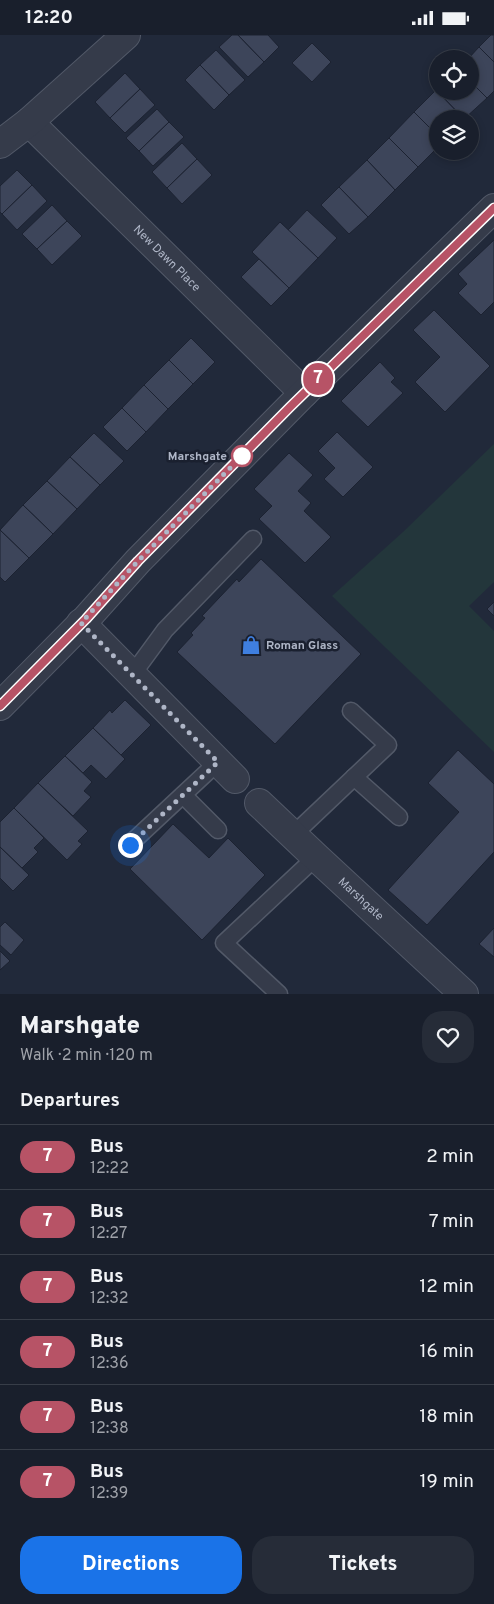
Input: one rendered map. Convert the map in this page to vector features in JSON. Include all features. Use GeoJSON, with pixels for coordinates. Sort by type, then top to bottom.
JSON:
{"type":"FeatureCollection","features":[{"type":"Feature","properties":{"kind":"street"},"geometry":{"type":"LineString","coordinates":[[0,144],[29,122],[126,35]]}},
{"type":"Feature","properties":{"kind":"street","name":"New Dawn Place"},"geometry":{"type":"LineString","coordinates":[[29,122],[304,393]]}},
{"type":"Feature","properties":{"kind":"street"},"geometry":{"type":"LineString","coordinates":[[0,706],[138,561],[304,393],[494,208]]}},
{"type":"Feature","properties":{"kind":"street"},"geometry":{"type":"LineString","coordinates":[[81,623],[227,770]]}},
{"type":"Feature","properties":{"kind":"street","name":"Marshgate"},"geometry":{"type":"LineString","coordinates":[[259,803],[464,994]]}},
{"type":"Feature","properties":{"kind":"lane"},"geometry":{"type":"LineString","coordinates":[[132,675],[164,630],[253,539]]}},
{"type":"Feature","properties":{"kind":"lane"},"geometry":{"type":"LineString","coordinates":[[293,835],[388,745],[350,711]]}},
{"type":"Feature","properties":{"kind":"lane"},"geometry":{"type":"LineString","coordinates":[[130,845],[183,795],[227,770]]}},
{"type":"Feature","properties":{"kind":"lane"},"geometry":{"type":"LineString","coordinates":[[354,777],[399,817]]}},
{"type":"Feature","properties":{"kind":"lane"},"geometry":{"type":"LineString","coordinates":[[183,795],[218,831]]}},
{"type":"Feature","properties":{"kind":"lane"},"geometry":{"type":"LineString","coordinates":[[279,994],[224,943],[316,857]]}},
{"type":"Feature","properties":{"kind":"green space"},"geometry":{"type":"Polygon","coordinates":[[[494,444],[494,582],[469,606],[494,631],[494,752],[332,596],[403,532],[494,444]]]}},
{"type":"Feature","properties":{"kind":"building"},"geometry":{"type":"Polygon","coordinates":[[[232,35],[238,35],[264,62],[248,77],[219,47],[232,35]]]}},
{"type":"Feature","properties":{"kind":"building"},"geometry":{"type":"Polygon","coordinates":[[[238,35],[268,35],[279,47],[264,62],[238,35]]]}},
{"type":"Feature","properties":{"kind":"building"},"geometry":{"type":"Polygon","coordinates":[[[491,35],[494,35],[494,62],[479,47],[491,35]]]}},
{"type":"Feature","properties":{"kind":"building"},"geometry":{"type":"Polygon","coordinates":[[[312,43],[331,62],[312,82],[292,63],[312,43]]]}},
{"type":"Feature","properties":{"kind":"building"},"geometry":{"type":"Polygon","coordinates":[[[479,47],[494,62],[494,91],[487,98],[479,90],[479,50],[476,50],[479,47]]]}},
{"type":"Feature","properties":{"kind":"building"},"geometry":{"type":"Polygon","coordinates":[[[216,50],[245,80],[229,95],[200,65],[216,50]]]}},
{"type":"Feature","properties":{"kind":"building"},"geometry":{"type":"Polygon","coordinates":[[[200,65],[229,95],[214,110],[185,80],[200,65]]]}},
{"type":"Feature","properties":{"kind":"building"},"geometry":{"type":"Polygon","coordinates":[[[125,73],[140,89],[110,118],[95,102],[125,73]]]}},
{"type":"Feature","properties":{"kind":"building"},"geometry":{"type":"Polygon","coordinates":[[[140,89],[155,105],[125,133],[110,118],[140,89]]]}},
{"type":"Feature","properties":{"kind":"building"},"geometry":{"type":"Polygon","coordinates":[[[479,90],[487,98],[474,110],[455,110],[446,100],[479,100],[479,90]]]}},
{"type":"Feature","properties":{"kind":"building"},"geometry":{"type":"Polygon","coordinates":[[[429,97],[429,100],[446,100],[455,110],[429,110],[429,127],[414,112],[429,97]]]}},
{"type":"Feature","properties":{"kind":"building"},"geometry":{"type":"Polygon","coordinates":[[[157,109],[169,122],[139,151],[126,138],[157,109]]]}},
{"type":"Feature","properties":{"kind":"building"},"geometry":{"type":"Polygon","coordinates":[[[414,112],[429,127],[429,156],[418,167],[389,138],[414,112]]]}},
{"type":"Feature","properties":{"kind":"building"},"geometry":{"type":"Polygon","coordinates":[[[169,122],[184,137],[153,166],[139,151],[169,122]]]}},
{"type":"Feature","properties":{"kind":"building"},"geometry":{"type":"Polygon","coordinates":[[[389,138],[418,167],[395,190],[367,160],[389,138]]]}},
{"type":"Feature","properties":{"kind":"building"},"geometry":{"type":"Polygon","coordinates":[[[182,143],[197,159],[167,188],[152,172],[182,143]]]}},
{"type":"Feature","properties":{"kind":"building"},"geometry":{"type":"Polygon","coordinates":[[[197,159],[212,175],[182,204],[167,188],[197,159]]]}},
{"type":"Feature","properties":{"kind":"building"},"geometry":{"type":"Polygon","coordinates":[[[367,160],[395,190],[368,217],[339,187],[367,160]]]}},
{"type":"Feature","properties":{"kind":"building"},"geometry":{"type":"Polygon","coordinates":[[[17,170],[32,185],[2,214],[0,212],[0,186],[17,170]]]}},
{"type":"Feature","properties":{"kind":"building"},"geometry":{"type":"Polygon","coordinates":[[[32,185],[47,201],[17,230],[2,214],[32,185]]]}},
{"type":"Feature","properties":{"kind":"building"},"geometry":{"type":"Polygon","coordinates":[[[339,187],[368,217],[349,234],[321,205],[339,187]]]}},
{"type":"Feature","properties":{"kind":"building"},"geometry":{"type":"Polygon","coordinates":[[[52,205],[67,221],[37,249],[22,234],[52,205]]]}},
{"type":"Feature","properties":{"kind":"building"},"geometry":{"type":"Polygon","coordinates":[[[307,210],[337,238],[318,258],[288,230],[307,210]]]}},
{"type":"Feature","properties":{"kind":"building"},"geometry":{"type":"Polygon","coordinates":[[[67,221],[82,236],[52,265],[37,249],[67,221]]]}},
{"type":"Feature","properties":{"kind":"building"},"geometry":{"type":"Polygon","coordinates":[[[280,222],[318,258],[289,288],[252,252],[280,222]]]}},
{"type":"Feature","properties":{"kind":"building"},"geometry":{"type":"Polygon","coordinates":[[[494,240],[494,302],[481,315],[458,293],[467,284],[458,274],[494,240]]]}},
{"type":"Feature","properties":{"kind":"building"},"geometry":{"type":"Polygon","coordinates":[[[259,259],[289,288],[271,306],[241,277],[259,259]]]}},
{"type":"Feature","properties":{"kind":"building"},"geometry":{"type":"Polygon","coordinates":[[[434,310],[490,366],[445,412],[415,382],[440,357],[413,330],[434,310]]]}},
{"type":"Feature","properties":{"kind":"building"},"geometry":{"type":"Polygon","coordinates":[[[191,338],[215,362],[193,384],[169,360],[191,338]]]}},
{"type":"Feature","properties":{"kind":"building"},"geometry":{"type":"Polygon","coordinates":[[[169,360],[193,384],[168,409],[144,385],[169,360]]]}},
{"type":"Feature","properties":{"kind":"building"},"geometry":{"type":"Polygon","coordinates":[[[380,362],[395,378],[391,382],[403,393],[368,427],[341,401],[380,362]]]}},
{"type":"Feature","properties":{"kind":"building"},"geometry":{"type":"Polygon","coordinates":[[[144,385],[168,409],[146,432],[122,408],[144,385]]]}},
{"type":"Feature","properties":{"kind":"building"},"geometry":{"type":"Polygon","coordinates":[[[122,408],[146,432],[127,451],[103,427],[122,408]]]}},
{"type":"Feature","properties":{"kind":"building"},"geometry":{"type":"Polygon","coordinates":[[[337,432],[373,467],[343,497],[324,479],[335,468],[318,451],[337,432]]]}},
{"type":"Feature","properties":{"kind":"building"},"geometry":{"type":"Polygon","coordinates":[[[94,433],[124,461],[100,485],[70,457],[94,433]]]}},
{"type":"Feature","properties":{"kind":"building"},"geometry":{"type":"Polygon","coordinates":[[[289,453],[313,475],[298,491],[311,503],[304,511],[331,537],[305,563],[259,519],[272,506],[254,489],[289,453]]]}},
{"type":"Feature","properties":{"kind":"building"},"geometry":{"type":"Polygon","coordinates":[[[70,457],[100,485],[77,509],[47,481],[70,457]]]}},
{"type":"Feature","properties":{"kind":"building"},"geometry":{"type":"Polygon","coordinates":[[[47,481],[77,509],[53,534],[23,505],[47,481]]]}},
{"type":"Feature","properties":{"kind":"building"},"geometry":{"type":"Polygon","coordinates":[[[23,505],[53,534],[29,558],[0,530],[23,505]]]}},
{"type":"Feature","properties":{"kind":"building"},"geometry":{"type":"Polygon","coordinates":[[[0,530],[29,558],[5,582],[0,577],[0,530]]]}},
{"type":"Feature","properties":{"kind":"building"},"geometry":{"type":"Polygon","coordinates":[[[261,559],[361,654],[275,744],[177,652],[193,635],[191,633],[205,618],[202,616],[237,579],[239,582],[261,559]]]}},
{"type":"Feature","properties":{"kind":"building"},"geometry":{"type":"Polygon","coordinates":[[[494,602],[494,616],[487,609],[494,602]]]}},
{"type":"Feature","properties":{"kind":"building"},"geometry":{"type":"Polygon","coordinates":[[[125,700],[151,725],[121,755],[93,728],[110,710],[112,713],[125,700]]]}},
{"type":"Feature","properties":{"kind":"building"},"geometry":{"type":"Polygon","coordinates":[[[93,728],[125,759],[106,779],[91,765],[83,773],[65,756],[93,728]]]}},
{"type":"Feature","properties":{"kind":"building"},"geometry":{"type":"Polygon","coordinates":[[[458,750],[494,784],[494,852],[427,925],[388,890],[459,812],[428,783],[458,750]]]}},
{"type":"Feature","properties":{"kind":"building"},"geometry":{"type":"Polygon","coordinates":[[[65,756],[92,782],[84,791],[91,797],[73,816],[38,783],[65,756]]]}},
{"type":"Feature","properties":{"kind":"building"},"geometry":{"type":"Polygon","coordinates":[[[38,783],[88,831],[78,841],[82,844],[67,860],[14,808],[38,783]]]}},
{"type":"Feature","properties":{"kind":"building"},"geometry":{"type":"Polygon","coordinates":[[[14,808],[44,838],[34,848],[38,852],[22,868],[0,847],[0,822],[14,808]]]}},
{"type":"Feature","properties":{"kind":"building"},"geometry":{"type":"Polygon","coordinates":[[[173,824],[209,858],[228,838],[265,875],[202,940],[130,869],[173,824]]]}},
{"type":"Feature","properties":{"kind":"building"},"geometry":{"type":"Polygon","coordinates":[[[0,847],[29,875],[13,891],[0,878],[0,847]]]}},
{"type":"Feature","properties":{"kind":"building"},"geometry":{"type":"Polygon","coordinates":[[[5,922],[24,940],[11,955],[0,945],[0,927],[5,922]]]}},
{"type":"Feature","properties":{"kind":"building"},"geometry":{"type":"Polygon","coordinates":[[[494,928],[494,957],[479,944],[494,928]]]}},
{"type":"Feature","properties":{"kind":"building"},"geometry":{"type":"Polygon","coordinates":[[[0,951],[10,961],[0,970],[0,951]]]}},
{"type":"Feature","properties":{"kind":"bus line","name":"7"},"geometry":{"type":"LineString","coordinates":[[0,706],[86,619],[138,561],[290,407],[494,208]]}},
{"type":"Feature","properties":{"kind":"place","name":"Marshgate"},"geometry":{"type":"Point","coordinates":[242,456]}},
{"type":"Feature","properties":{"kind":"place","name":"Roman Glass"},"geometry":{"type":"Point","coordinates":[251,645]}},
{"type":"Feature","properties":{"kind":"route"},"geometry":{"type":"LineString","coordinates":[[130,845],[218,762],[81,623],[138,561],[242,456]]}}]}
